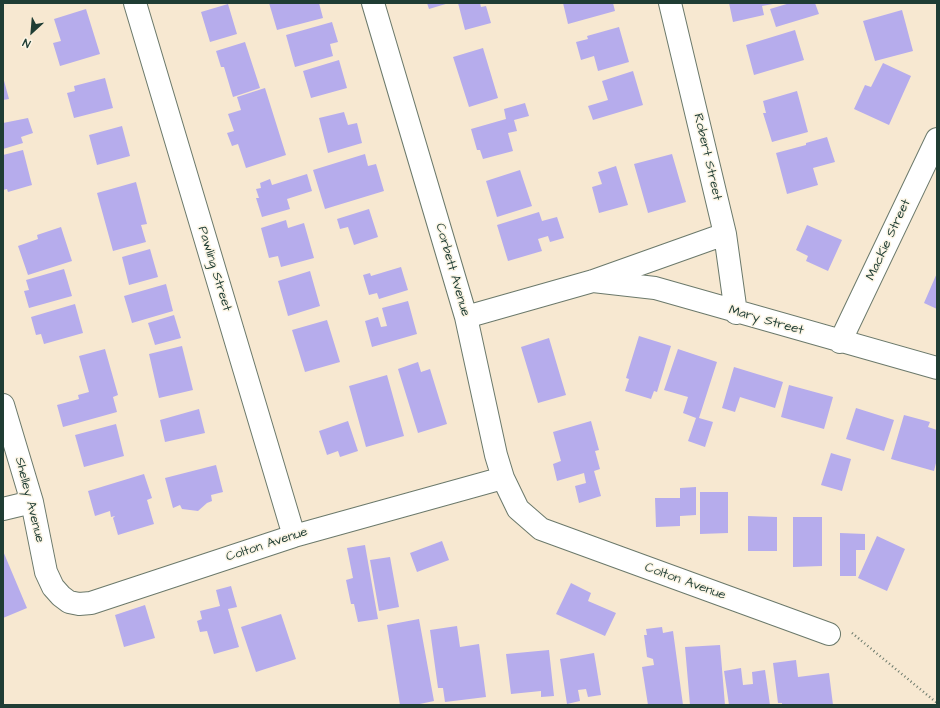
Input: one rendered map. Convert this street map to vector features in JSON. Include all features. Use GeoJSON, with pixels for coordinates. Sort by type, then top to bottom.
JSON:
{"type":"FeatureCollection","features":[{"type":"Feature","properties":{"kind":"street","name":"Pawling Street"},"geometry":{"type":"LineString","coordinates":[[135,3],[294,536]]}},
{"type":"Feature","properties":{"kind":"street","name":"Corbett Avenue"},"geometry":{"type":"LineString","coordinates":[[374,3],[466,317],[496,455],[503,478],[518,509],[541,529]]}},
{"type":"Feature","properties":{"kind":"street","name":"Robert Street"},"geometry":{"type":"LineString","coordinates":[[670,3],[725,234],[736,312]]}},
{"type":"Feature","properties":{"kind":"street","name":"MacKie Street"},"geometry":{"type":"LineString","coordinates":[[840,342],[937,139]]}},
{"type":"Feature","properties":{"kind":"street","name":"Mary Street"},"geometry":{"type":"LineString","coordinates":[[466,317],[593,282],[725,234]]}},
{"type":"Feature","properties":{"kind":"street","name":"Mary Street"},"geometry":{"type":"LineString","coordinates":[[593,282],[655,288],[840,342],[937,368]]}},
{"type":"Feature","properties":{"kind":"street","name":"Shelley Avenue"},"geometry":{"type":"LineString","coordinates":[[3,405],[32,502],[46,572]]}},
{"type":"Feature","properties":{"kind":"street","name":"Colton Avenue"},"geometry":{"type":"LineString","coordinates":[[46,572],[53,587],[69,602],[79,604],[91,603],[294,536],[503,478]]}},
{"type":"Feature","properties":{"kind":"street"},"geometry":{"type":"LineString","coordinates":[[3,509],[32,502]]}},
{"type":"Feature","properties":{"kind":"street","name":"Colton Avenue"},"geometry":{"type":"LineString","coordinates":[[541,529],[829,634]]}},
{"type":"Feature","properties":{"kind":"path"},"geometry":{"type":"LineString","coordinates":[[829,634],[853,633],[937,703]]}},
{"type":"Feature","properties":{"kind":"building"},"geometry":{"type":"Polygon","coordinates":[[[269,3],[319,3],[323,18],[277,30],[269,3]]]}},
{"type":"Feature","properties":{"kind":"building"},"geometry":{"type":"Polygon","coordinates":[[[427,3],[449,3],[429,9],[427,3]]]}},
{"type":"Feature","properties":{"kind":"building"},"geometry":{"type":"Polygon","coordinates":[[[458,3],[480,3],[481,7],[486,6],[491,23],[465,30],[458,3]]]}},
{"type":"Feature","properties":{"kind":"building"},"geometry":{"type":"Polygon","coordinates":[[[563,3],[613,3],[615,11],[568,24],[563,3]]]}},
{"type":"Feature","properties":{"kind":"building"},"geometry":{"type":"Polygon","coordinates":[[[729,3],[773,4],[762,6],[764,15],[733,22],[729,3]]]}},
{"type":"Feature","properties":{"kind":"building"},"geometry":{"type":"Polygon","coordinates":[[[790,3],[815,3],[819,14],[776,27],[770,9],[790,3]]]}},
{"type":"Feature","properties":{"kind":"building"},"geometry":{"type":"Polygon","coordinates":[[[228,4],[237,34],[210,42],[201,12],[228,4]]]}},
{"type":"Feature","properties":{"kind":"building"},"geometry":{"type":"Polygon","coordinates":[[[86,9],[100,54],[60,66],[53,43],[61,41],[54,19],[86,9]]]}},
{"type":"Feature","properties":{"kind":"building"},"geometry":{"type":"Polygon","coordinates":[[[902,10],[913,51],[875,61],[863,21],[902,10]]]}},
{"type":"Feature","properties":{"kind":"building"},"geometry":{"type":"Polygon","coordinates":[[[332,22],[338,42],[330,44],[333,56],[295,67],[286,35],[332,22]]]}},
{"type":"Feature","properties":{"kind":"building"},"geometry":{"type":"Polygon","coordinates":[[[619,27],[629,62],[598,71],[594,56],[581,60],[576,42],[588,39],[587,36],[619,27]]]}},
{"type":"Feature","properties":{"kind":"building"},"geometry":{"type":"Polygon","coordinates":[[[795,30],[804,60],[754,75],[746,45],[795,30]]]}},
{"type":"Feature","properties":{"kind":"building"},"geometry":{"type":"Polygon","coordinates":[[[245,42],[260,88],[233,97],[224,67],[221,67],[216,51],[245,42]]]}},
{"type":"Feature","properties":{"kind":"building"},"geometry":{"type":"Polygon","coordinates":[[[483,48],[498,98],[469,107],[453,57],[483,48]]]}},
{"type":"Feature","properties":{"kind":"building"},"geometry":{"type":"Polygon","coordinates":[[[339,60],[347,88],[311,98],[303,71],[339,60]]]}},
{"type":"Feature","properties":{"kind":"building"},"geometry":{"type":"Polygon","coordinates":[[[883,63],[911,76],[889,125],[854,109],[865,85],[871,87],[883,63]]]}},
{"type":"Feature","properties":{"kind":"building"},"geometry":{"type":"Polygon","coordinates":[[[633,71],[643,105],[593,120],[588,106],[608,100],[602,81],[633,71]]]}},
{"type":"Feature","properties":{"kind":"building"},"geometry":{"type":"Polygon","coordinates":[[[3,77],[9,99],[3,100],[3,77]]]}},
{"type":"Feature","properties":{"kind":"building"},"geometry":{"type":"Polygon","coordinates":[[[105,78],[113,108],[74,118],[67,93],[75,91],[74,86],[105,78]]]}},
{"type":"Feature","properties":{"kind":"building"},"geometry":{"type":"Polygon","coordinates":[[[265,88],[286,155],[246,168],[238,144],[232,146],[227,133],[234,131],[228,114],[241,110],[237,97],[265,88]]]}},
{"type":"Feature","properties":{"kind":"building"},"geometry":{"type":"Polygon","coordinates":[[[797,91],[808,132],[772,142],[763,113],[766,113],[763,101],[797,91]]]}},
{"type":"Feature","properties":{"kind":"building"},"geometry":{"type":"Polygon","coordinates":[[[525,103],[529,116],[514,120],[517,131],[508,133],[513,151],[483,159],[480,150],[477,150],[471,129],[506,119],[504,109],[525,103]]]}},
{"type":"Feature","properties":{"kind":"building"},"geometry":{"type":"Polygon","coordinates":[[[344,112],[348,125],[357,123],[362,143],[328,153],[319,118],[344,112]]]}},
{"type":"Feature","properties":{"kind":"building"},"geometry":{"type":"Polygon","coordinates":[[[28,118],[33,133],[21,137],[23,143],[3,149],[3,123],[28,118]]]}},
{"type":"Feature","properties":{"kind":"building"},"geometry":{"type":"Polygon","coordinates":[[[122,126],[130,156],[97,165],[89,135],[122,126]]]}},
{"type":"Feature","properties":{"kind":"building"},"geometry":{"type":"Polygon","coordinates":[[[827,137],[835,162],[813,168],[818,185],[787,194],[776,153],[806,145],[806,143],[827,137]]]}},
{"type":"Feature","properties":{"kind":"building"},"geometry":{"type":"Polygon","coordinates":[[[23,150],[32,185],[8,192],[7,189],[3,190],[3,155],[23,150]]]}},
{"type":"Feature","properties":{"kind":"building"},"geometry":{"type":"Polygon","coordinates":[[[365,154],[368,166],[376,164],[384,191],[325,209],[313,170],[365,154]]]}},
{"type":"Feature","properties":{"kind":"building"},"geometry":{"type":"Polygon","coordinates":[[[672,154],[686,202],[648,213],[634,164],[672,154]]]}},
{"type":"Feature","properties":{"kind":"building"},"geometry":{"type":"Polygon","coordinates":[[[616,166],[628,205],[599,213],[592,187],[602,184],[598,172],[616,166]]]}},
{"type":"Feature","properties":{"kind":"building"},"geometry":{"type":"Polygon","coordinates":[[[520,170],[532,206],[497,217],[486,181],[520,170]]]}},
{"type":"Feature","properties":{"kind":"building"},"geometry":{"type":"Polygon","coordinates":[[[307,174],[312,191],[287,199],[290,209],[262,217],[256,198],[259,198],[256,189],[261,188],[260,183],[270,179],[272,185],[307,174]]]}},
{"type":"Feature","properties":{"kind":"building"},"geometry":{"type":"Polygon","coordinates":[[[136,182],[147,224],[141,225],[146,242],[113,251],[97,193],[136,182]]]}},
{"type":"Feature","properties":{"kind":"building"},"geometry":{"type":"Polygon","coordinates":[[[369,209],[378,237],[354,245],[348,227],[340,229],[337,219],[369,209]]]}},
{"type":"Feature","properties":{"kind":"building"},"geometry":{"type":"Polygon","coordinates":[[[539,212],[542,221],[557,217],[564,238],[550,242],[548,236],[538,239],[542,251],[508,261],[497,225],[539,212]]]}},
{"type":"Feature","properties":{"kind":"building"},"geometry":{"type":"Polygon","coordinates":[[[286,220],[288,228],[304,223],[314,258],[281,267],[278,256],[269,258],[261,228],[286,220]]]}},
{"type":"Feature","properties":{"kind":"building"},"geometry":{"type":"Polygon","coordinates":[[[807,225],[842,240],[828,271],[806,261],[808,256],[796,250],[807,225]]]}},
{"type":"Feature","properties":{"kind":"building"},"geometry":{"type":"Polygon","coordinates":[[[61,227],[72,261],[28,275],[18,246],[38,239],[37,235],[61,227]]]}},
{"type":"Feature","properties":{"kind":"building"},"geometry":{"type":"Polygon","coordinates":[[[150,249],[158,277],[129,285],[122,257],[150,249]]]}},
{"type":"Feature","properties":{"kind":"building"},"geometry":{"type":"Polygon","coordinates":[[[401,267],[408,290],[379,299],[377,293],[369,295],[363,275],[370,273],[371,276],[401,267]]]}},
{"type":"Feature","properties":{"kind":"building"},"geometry":{"type":"Polygon","coordinates":[[[64,269],[72,296],[29,308],[24,291],[29,290],[26,280],[64,269]]]}},
{"type":"Feature","properties":{"kind":"building"},"geometry":{"type":"Polygon","coordinates":[[[310,271],[320,306],[288,316],[278,281],[310,271]]]}},
{"type":"Feature","properties":{"kind":"building"},"geometry":{"type":"Polygon","coordinates":[[[937,273],[937,309],[924,303],[937,273]]]}},
{"type":"Feature","properties":{"kind":"building"},"geometry":{"type":"Polygon","coordinates":[[[166,284],[173,311],[132,323],[124,296],[166,284]]]}},
{"type":"Feature","properties":{"kind":"building"},"geometry":{"type":"Polygon","coordinates":[[[408,301],[417,334],[372,347],[365,321],[378,317],[381,327],[387,326],[382,308],[408,301]]]}},
{"type":"Feature","properties":{"kind":"building"},"geometry":{"type":"Polygon","coordinates":[[[75,304],[83,333],[44,344],[41,334],[36,335],[31,317],[75,304]]]}},
{"type":"Feature","properties":{"kind":"building"},"geometry":{"type":"Polygon","coordinates":[[[174,315],[181,338],[155,345],[148,323],[174,315]]]}},
{"type":"Feature","properties":{"kind":"building"},"geometry":{"type":"Polygon","coordinates":[[[327,320],[340,362],[305,372],[292,330],[327,320]]]}},
{"type":"Feature","properties":{"kind":"building"},"geometry":{"type":"Polygon","coordinates":[[[639,336],[671,346],[657,392],[654,391],[651,399],[625,391],[629,379],[626,378],[639,336]]]}},
{"type":"Feature","properties":{"kind":"building"},"geometry":{"type":"Polygon","coordinates":[[[549,338],[566,395],[538,403],[521,347],[549,338]]]}},
{"type":"Feature","properties":{"kind":"building"},"geometry":{"type":"Polygon","coordinates":[[[182,346],[193,390],[159,398],[149,354],[182,346]]]}},
{"type":"Feature","properties":{"kind":"building"},"geometry":{"type":"Polygon","coordinates":[[[105,349],[118,395],[113,397],[117,412],[63,427],[57,405],[79,399],[78,395],[89,392],[79,356],[105,349]]]}},
{"type":"Feature","properties":{"kind":"building"},"geometry":{"type":"Polygon","coordinates":[[[678,349],[717,362],[699,418],[713,422],[705,447],[688,441],[696,418],[683,413],[688,397],[664,390],[678,349]]]}},
{"type":"Feature","properties":{"kind":"building"},"geometry":{"type":"Polygon","coordinates":[[[418,362],[421,372],[430,369],[447,424],[418,433],[398,369],[418,362]]]}},
{"type":"Feature","properties":{"kind":"building"},"geometry":{"type":"Polygon","coordinates":[[[734,367],[783,382],[775,408],[740,397],[735,412],[722,408],[734,367]]]}},
{"type":"Feature","properties":{"kind":"building"},"geometry":{"type":"Polygon","coordinates":[[[387,375],[404,436],[366,447],[349,386],[387,375]]]}},
{"type":"Feature","properties":{"kind":"building"},"geometry":{"type":"Polygon","coordinates":[[[789,385],[833,397],[824,429],[781,417],[789,385]]]}},
{"type":"Feature","properties":{"kind":"building"},"geometry":{"type":"Polygon","coordinates":[[[856,408],[894,420],[884,451],[846,439],[856,408]]]}},
{"type":"Feature","properties":{"kind":"building"},"geometry":{"type":"Polygon","coordinates":[[[199,409],[205,433],[165,442],[160,420],[199,409]]]}},
{"type":"Feature","properties":{"kind":"building"},"geometry":{"type":"Polygon","coordinates":[[[904,415],[930,422],[928,427],[937,430],[937,459],[934,471],[891,459],[904,415]]]}},
{"type":"Feature","properties":{"kind":"building"},"geometry":{"type":"Polygon","coordinates":[[[348,421],[358,451],[340,457],[338,451],[327,455],[319,431],[348,421]]]}},
{"type":"Feature","properties":{"kind":"building"},"geometry":{"type":"Polygon","coordinates":[[[591,421],[599,450],[595,451],[600,469],[594,471],[601,496],[579,503],[575,486],[586,483],[584,473],[557,481],[553,464],[561,461],[553,432],[591,421]]]}},
{"type":"Feature","properties":{"kind":"building"},"geometry":{"type":"Polygon","coordinates":[[[116,424],[124,456],[84,467],[75,435],[116,424]]]}},
{"type":"Feature","properties":{"kind":"building"},"geometry":{"type":"Polygon","coordinates":[[[831,453],[851,459],[842,491],[821,485],[831,453]]]}},
{"type":"Feature","properties":{"kind":"building"},"geometry":{"type":"Polygon","coordinates":[[[216,465],[223,492],[211,495],[212,501],[207,503],[198,511],[182,509],[180,505],[173,508],[165,478],[216,465]]]}},
{"type":"Feature","properties":{"kind":"building"},"geometry":{"type":"Polygon","coordinates":[[[144,474],[152,498],[147,500],[154,524],[118,535],[113,518],[115,516],[111,517],[110,511],[95,516],[88,491],[144,474]]]}},
{"type":"Feature","properties":{"kind":"building"},"geometry":{"type":"Polygon","coordinates":[[[696,487],[696,515],[680,516],[680,526],[656,527],[655,498],[680,498],[680,488],[696,487]]]}},
{"type":"Feature","properties":{"kind":"building"},"geometry":{"type":"Polygon","coordinates":[[[700,492],[728,492],[728,533],[700,534],[700,492]]]}},
{"type":"Feature","properties":{"kind":"building"},"geometry":{"type":"Polygon","coordinates":[[[748,516],[777,517],[777,551],[748,551],[748,516]]]}},
{"type":"Feature","properties":{"kind":"building"},"geometry":{"type":"Polygon","coordinates":[[[793,517],[822,517],[822,566],[793,567],[793,517]]]}},
{"type":"Feature","properties":{"kind":"building"},"geometry":{"type":"Polygon","coordinates":[[[840,533],[865,534],[865,550],[856,550],[856,576],[840,576],[840,533]]]}},
{"type":"Feature","properties":{"kind":"building"},"geometry":{"type":"Polygon","coordinates":[[[877,536],[905,549],[887,591],[858,578],[877,536]]]}},
{"type":"Feature","properties":{"kind":"building"},"geometry":{"type":"Polygon","coordinates":[[[442,541],[449,560],[417,572],[410,553],[442,541]]]}},
{"type":"Feature","properties":{"kind":"building"},"geometry":{"type":"Polygon","coordinates":[[[365,545],[378,619],[358,622],[354,604],[351,604],[346,580],[353,578],[347,548],[365,545]]]}},
{"type":"Feature","properties":{"kind":"building"},"geometry":{"type":"Polygon","coordinates":[[[3,551],[27,608],[3,618],[3,551]]]}},
{"type":"Feature","properties":{"kind":"building"},"geometry":{"type":"Polygon","coordinates":[[[390,557],[399,607],[379,611],[370,560],[390,557]]]}},
{"type":"Feature","properties":{"kind":"building"},"geometry":{"type":"Polygon","coordinates":[[[571,583],[591,593],[588,601],[616,613],[605,636],[556,614],[571,583]]]}},
{"type":"Feature","properties":{"kind":"building"},"geometry":{"type":"Polygon","coordinates":[[[231,586],[237,607],[228,609],[239,647],[214,654],[207,631],[200,632],[197,621],[202,619],[200,611],[220,606],[216,590],[231,586]]]}},
{"type":"Feature","properties":{"kind":"building"},"geometry":{"type":"Polygon","coordinates":[[[145,605],[155,638],[124,647],[115,615],[145,605]]]}},
{"type":"Feature","properties":{"kind":"building"},"geometry":{"type":"Polygon","coordinates":[[[281,614],[296,659],[256,672],[241,627],[281,614]]]}},
{"type":"Feature","properties":{"kind":"building"},"geometry":{"type":"Polygon","coordinates":[[[419,619],[434,701],[415,705],[400,705],[387,625],[419,619]]]}},
{"type":"Feature","properties":{"kind":"building"},"geometry":{"type":"Polygon","coordinates":[[[457,626],[460,647],[479,644],[486,697],[445,702],[443,688],[438,688],[430,630],[457,626]]]}},
{"type":"Feature","properties":{"kind":"building"},"geometry":{"type":"Polygon","coordinates":[[[662,627],[663,633],[673,631],[683,705],[648,705],[642,667],[654,665],[653,659],[647,657],[644,635],[647,635],[646,629],[662,627]]]}},
{"type":"Feature","properties":{"kind":"building"},"geometry":{"type":"Polygon","coordinates":[[[720,645],[725,705],[690,705],[685,647],[720,645]]]}},
{"type":"Feature","properties":{"kind":"building"},"geometry":{"type":"Polygon","coordinates":[[[549,650],[554,696],[541,697],[541,691],[511,694],[506,654],[549,650]]]}},
{"type":"Feature","properties":{"kind":"building"},"geometry":{"type":"Polygon","coordinates":[[[594,653],[601,695],[588,697],[586,689],[578,690],[580,701],[567,704],[560,659],[594,653]]]}},
{"type":"Feature","properties":{"kind":"building"},"geometry":{"type":"Polygon","coordinates":[[[796,660],[798,677],[829,673],[833,705],[782,705],[782,703],[778,703],[773,663],[796,660]]]}},
{"type":"Feature","properties":{"kind":"building"},"geometry":{"type":"Polygon","coordinates":[[[741,668],[743,685],[753,684],[752,672],[765,670],[770,705],[729,705],[724,671],[741,668]]]}}]}
